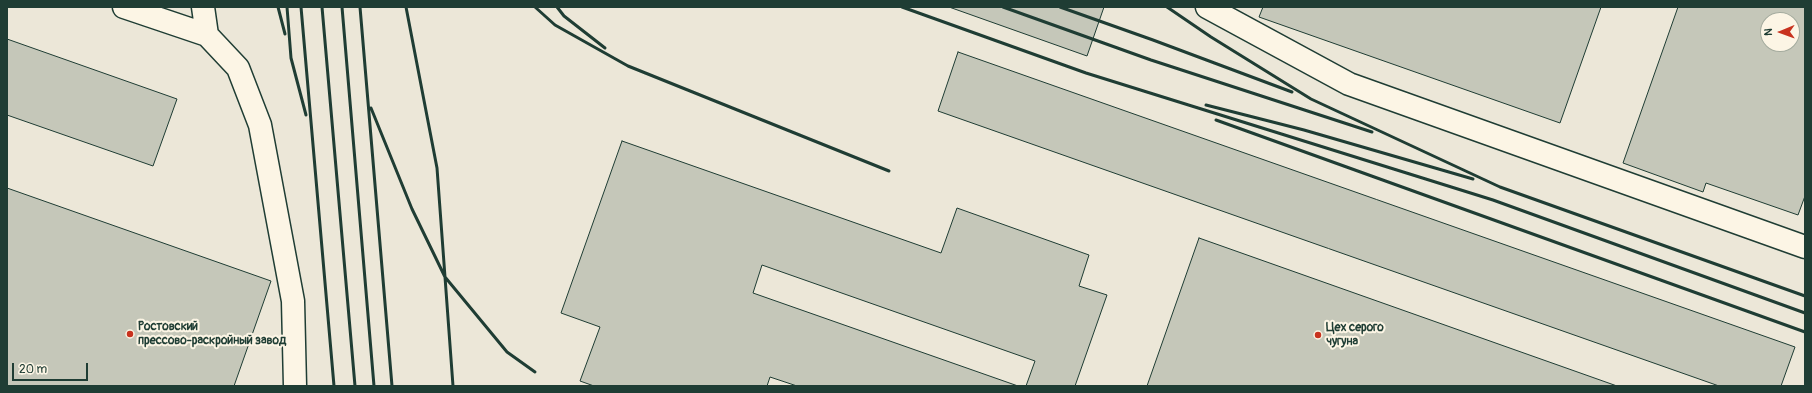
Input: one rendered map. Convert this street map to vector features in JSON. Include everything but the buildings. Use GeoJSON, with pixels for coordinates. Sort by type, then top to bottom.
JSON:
{"type":"FeatureCollection","features":[{"type":"Feature","properties":{"kind":"lane"},"geometry":{"type":"LineString","coordinates":[[124,7],[207,35],[238,68],[260,125],[293,301],[295,386]]}},
{"type":"Feature","properties":{"kind":"lane"},"geometry":{"type":"LineString","coordinates":[[203,7],[207,35]]}},
{"type":"Feature","properties":{"kind":"lane"},"geometry":{"type":"LineString","coordinates":[[1207,7],[1349,84],[1805,247]]}},
{"type":"Feature","properties":{"kind":"shaded area"},"geometry":{"type":"Polygon","coordinates":[[[7,7],[1805,7],[1805,386],[7,386],[7,7]]]}},
{"type":"Feature","properties":{"kind":"railway"},"geometry":{"type":"LineString","coordinates":[[278,7],[285,34]]}},
{"type":"Feature","properties":{"kind":"railway"},"geometry":{"type":"LineString","coordinates":[[287,7],[291,58],[306,115]]}},
{"type":"Feature","properties":{"kind":"railway"},"geometry":{"type":"LineString","coordinates":[[301,7],[334,386]]}},
{"type":"Feature","properties":{"kind":"railway"},"geometry":{"type":"LineString","coordinates":[[322,7],[355,386]]}},
{"type":"Feature","properties":{"kind":"railway"},"geometry":{"type":"LineString","coordinates":[[342,7],[374,386]]}},
{"type":"Feature","properties":{"kind":"railway"},"geometry":{"type":"LineString","coordinates":[[360,7],[392,386]]}},
{"type":"Feature","properties":{"kind":"railway"},"geometry":{"type":"LineString","coordinates":[[406,7],[437,168],[453,386]]}},
{"type":"Feature","properties":{"kind":"railway"},"geometry":{"type":"LineString","coordinates":[[535,7],[555,25],[628,66],[889,171]]}},
{"type":"Feature","properties":{"kind":"railway"},"geometry":{"type":"LineString","coordinates":[[557,7],[564,16],[605,48]]}},
{"type":"Feature","properties":{"kind":"railway"},"geometry":{"type":"LineString","coordinates":[[902,7],[1086,73],[1493,200],[1805,313]]}},
{"type":"Feature","properties":{"kind":"railway"},"geometry":{"type":"LineString","coordinates":[[1003,7],[1151,60],[1372,132]]}},
{"type":"Feature","properties":{"kind":"railway"},"geometry":{"type":"LineString","coordinates":[[1060,7],[1292,92]]}},
{"type":"Feature","properties":{"kind":"railway"},"geometry":{"type":"LineString","coordinates":[[1167,7],[1211,37],[1311,99],[1500,187],[1805,296]]}},
{"type":"Feature","properties":{"kind":"railway"},"geometry":{"type":"LineString","coordinates":[[1206,105],[1304,130],[1473,179]]}},
{"type":"Feature","properties":{"kind":"railway"},"geometry":{"type":"LineString","coordinates":[[371,108],[412,209],[445,277],[507,352],[535,372]]}},
{"type":"Feature","properties":{"kind":"railway"},"geometry":{"type":"LineString","coordinates":[[1216,120],[1805,332]]}},
{"type":"Feature","properties":{"kind":"place","name":"Ростовский прессово-раскройный завод"},"geometry":{"type":"Point","coordinates":[130,334]}},
{"type":"Feature","properties":{"kind":"place","name":"Цех серого чугуна"},"geometry":{"type":"Point","coordinates":[1318,335]}}]}
